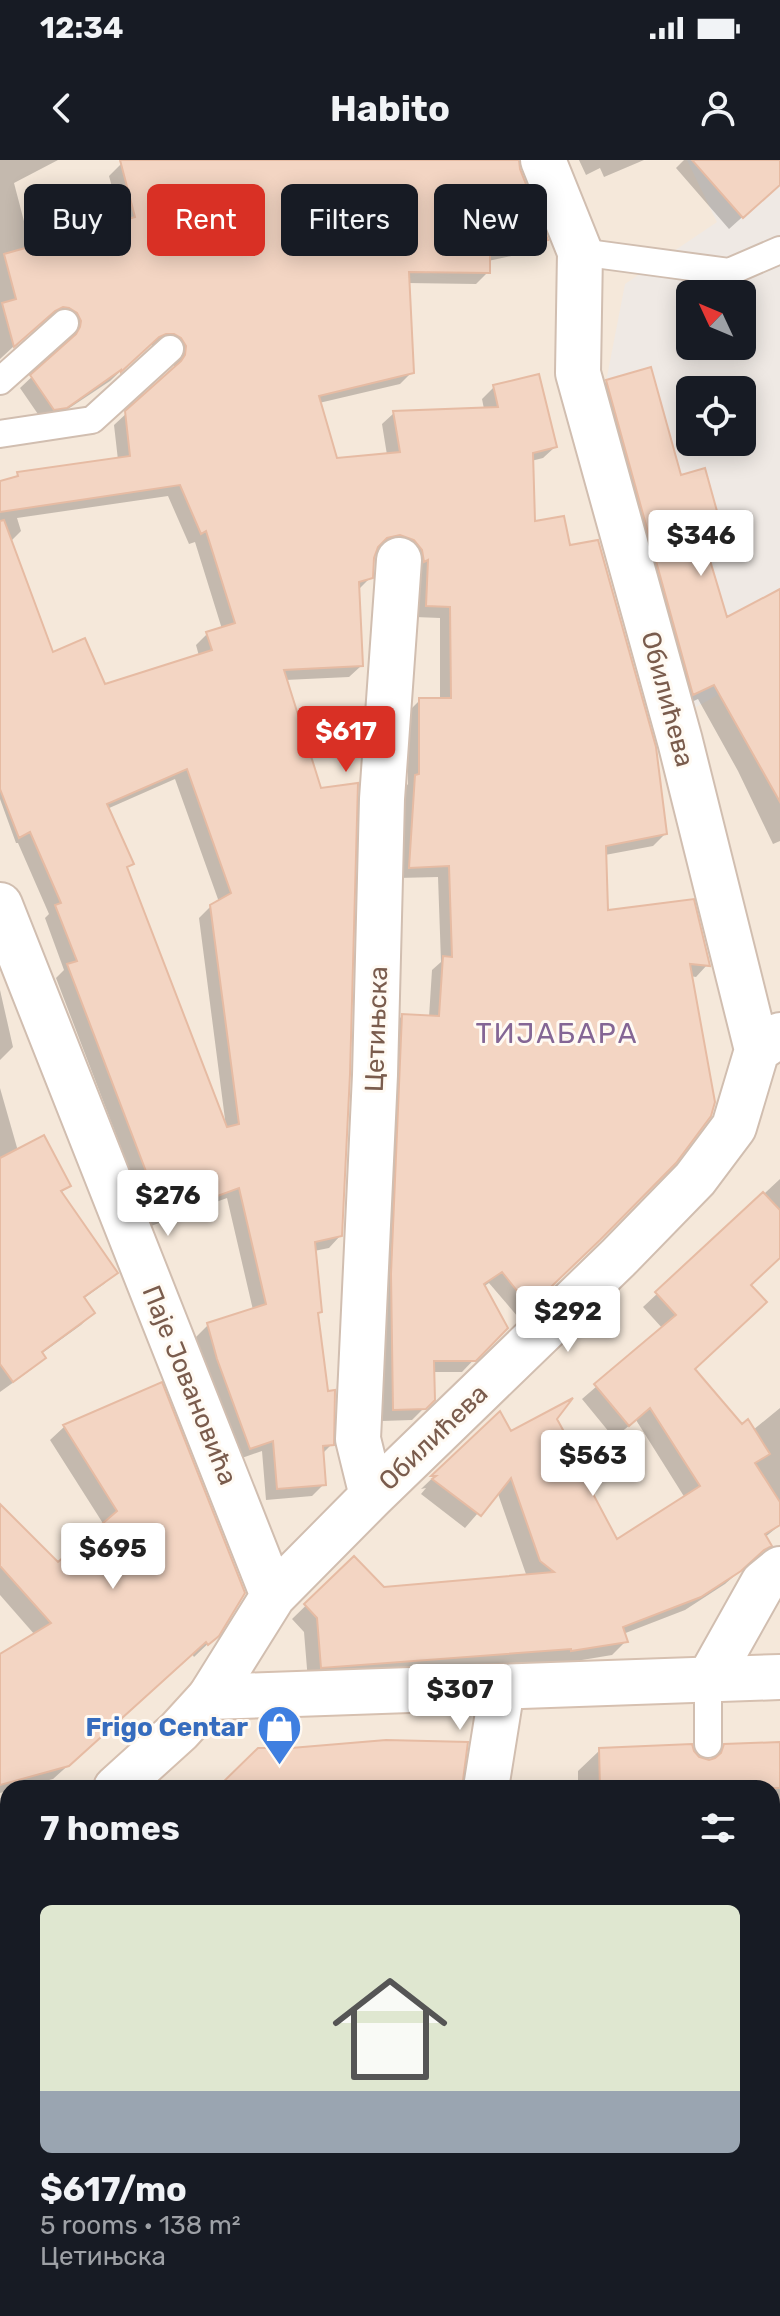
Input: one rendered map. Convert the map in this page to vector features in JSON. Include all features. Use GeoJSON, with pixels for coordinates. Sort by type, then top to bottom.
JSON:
{"type":"FeatureCollection","features":[{"type":"Feature","properties":{"kind":"street"},"geometry":{"type":"LineString","coordinates":[[543,160],[580,252]]}},
{"type":"Feature","properties":{"kind":"street","name":"Обилићева"},"geometry":{"type":"LineString","coordinates":[[125,1780],[179,1731],[210,1697],[273,1596],[695,1179],[734,1127],[768,1042],[680,741],[578,373],[580,252]]}},
{"type":"Feature","properties":{"kind":"street","name":"Цетињска"},"geometry":{"type":"LineString","coordinates":[[372,1496],[358,1439],[375,1075],[382,799],[399,560]]}},
{"type":"Feature","properties":{"kind":"street","name":"Паје Јовановића"},"geometry":{"type":"LineString","coordinates":[[0,905],[273,1596]]}},
{"type":"Feature","properties":{"kind":"street"},"geometry":{"type":"LineString","coordinates":[[708,1681],[763,1583],[780,1569]]}},
{"type":"Feature","properties":{"kind":"street"},"geometry":{"type":"LineString","coordinates":[[210,1697],[780,1677]]}},
{"type":"Feature","properties":{"kind":"street"},"geometry":{"type":"LineString","coordinates":[[487,1780],[502,1688]]}},
{"type":"Feature","properties":{"kind":"lane"},"geometry":{"type":"LineString","coordinates":[[580,252],[729,272],[780,250]]}},
{"type":"Feature","properties":{"kind":"lane"},"geometry":{"type":"LineString","coordinates":[[0,381],[65,323]]}},
{"type":"Feature","properties":{"kind":"lane"},"geometry":{"type":"LineString","coordinates":[[0,434],[92,420],[170,349]]}},
{"type":"Feature","properties":{"kind":"lane"},"geometry":{"type":"LineString","coordinates":[[708,1681],[708,1744]]}},
{"type":"Feature","properties":{"kind":"shaded area"},"geometry":{"type":"Polygon","coordinates":[[[0,160],[780,160],[780,1780],[0,1780],[0,160]]]}},
{"type":"Feature","properties":{"kind":"shaded area"},"geometry":{"type":"Polygon","coordinates":[[[687,160],[780,160],[780,661],[687,712],[604,392],[625,284],[717,222],[687,160]]]}},
{"type":"Feature","properties":{"kind":"building"},"geometry":{"type":"Polygon","coordinates":[[[120,160],[519,160],[526,184],[434,184],[434,256],[490,256],[490,273],[409,272],[414,373],[319,396],[337,458],[400,452],[393,411],[498,407],[493,385],[539,374],[557,447],[533,453],[535,521],[564,516],[570,545],[598,540],[656,747],[667,834],[606,846],[608,910],[694,899],[710,966],[690,964],[715,1102],[711,1116],[676,1163],[530,1307],[502,1272],[484,1284],[508,1328],[476,1361],[434,1361],[435,1400],[426,1409],[393,1410],[391,1274],[402,1014],[439,1016],[443,956],[452,957],[449,866],[409,868],[415,775],[419,774],[419,698],[451,698],[450,607],[426,606],[428,560],[424,562],[422,550],[414,540],[400,535],[387,538],[378,547],[374,558],[373,578],[359,582],[363,666],[284,670],[321,788],[358,783],[342,1236],[315,1242],[322,1312],[318,1313],[328,1391],[335,1390],[334,1445],[323,1446],[326,1485],[277,1489],[273,1441],[250,1449],[207,1323],[266,1304],[239,1188],[163,1216],[67,964],[77,961],[55,905],[61,903],[30,832],[19,838],[0,789],[0,521],[4,520],[53,652],[85,638],[105,684],[212,650],[206,632],[235,623],[206,531],[201,534],[180,485],[0,512],[0,481],[18,476],[17,472],[130,456],[125,411],[185,355],[186,346],[181,338],[166,334],[121,372],[67,408],[54,410],[30,375],[76,334],[81,321],[77,313],[63,307],[55,311],[14,347],[2,303],[16,299],[4,254],[24,248],[24,256],[131,256],[131,218],[135,217],[131,184],[126,184],[120,160]],[[187,769],[107,804],[134,864],[127,867],[227,1127],[239,1124],[210,905],[231,893],[187,769]]]}},
{"type":"Feature","properties":{"kind":"building"},"geometry":{"type":"Polygon","coordinates":[[[692,160],[780,160],[780,185],[743,218],[692,160]]]}},
{"type":"Feature","properties":{"kind":"building"},"geometry":{"type":"Polygon","coordinates":[[[651,367],[681,475],[705,468],[720,522],[700,527],[727,617],[780,589],[780,802],[714,685],[693,695],[606,380],[651,367]]]}},
{"type":"Feature","properties":{"kind":"building"},"geometry":{"type":"Polygon","coordinates":[[[44,1135],[71,1186],[61,1191],[118,1273],[84,1297],[95,1313],[42,1352],[46,1358],[13,1382],[0,1364],[0,1158],[44,1135]]]}},
{"type":"Feature","properties":{"kind":"building"},"geometry":{"type":"Polygon","coordinates":[[[763,1192],[780,1210],[780,1258],[751,1285],[767,1302],[695,1369],[742,1424],[748,1419],[770,1454],[755,1463],[780,1502],[780,1525],[765,1534],[772,1546],[701,1597],[623,1627],[628,1642],[571,1651],[321,1668],[317,1618],[304,1604],[354,1556],[384,1587],[554,1572],[540,1561],[511,1478],[481,1516],[432,1479],[436,1476],[431,1476],[500,1411],[511,1431],[573,1398],[557,1419],[617,1539],[700,1486],[650,1408],[629,1426],[594,1384],[676,1315],[655,1292],[763,1192]]]}},
{"type":"Feature","properties":{"kind":"building"},"geometry":{"type":"Polygon","coordinates":[[[162,1382],[245,1593],[219,1636],[208,1645],[206,1642],[69,1766],[18,1780],[0,1780],[0,1654],[51,1623],[0,1566],[0,1504],[58,1562],[117,1511],[63,1425],[162,1382]]]}},
{"type":"Feature","properties":{"kind":"building"},"geometry":{"type":"Polygon","coordinates":[[[386,1740],[468,1742],[463,1780],[225,1780],[258,1748],[386,1740]]]}},
{"type":"Feature","properties":{"kind":"building"},"geometry":{"type":"Polygon","coordinates":[[[780,1742],[780,1780],[600,1780],[599,1748],[692,1744],[699,1757],[709,1760],[721,1753],[724,1744],[780,1742]]]}},
{"type":"Feature","properties":{"kind":"place","name":"Frigo Centar"},"geometry":{"type":"Point","coordinates":[279,1766]}},
{"type":"Feature","properties":{"kind":"district","name":"ТИЈАБАРА"},"geometry":{"type":"Point","coordinates":[557,1033]}}]}
